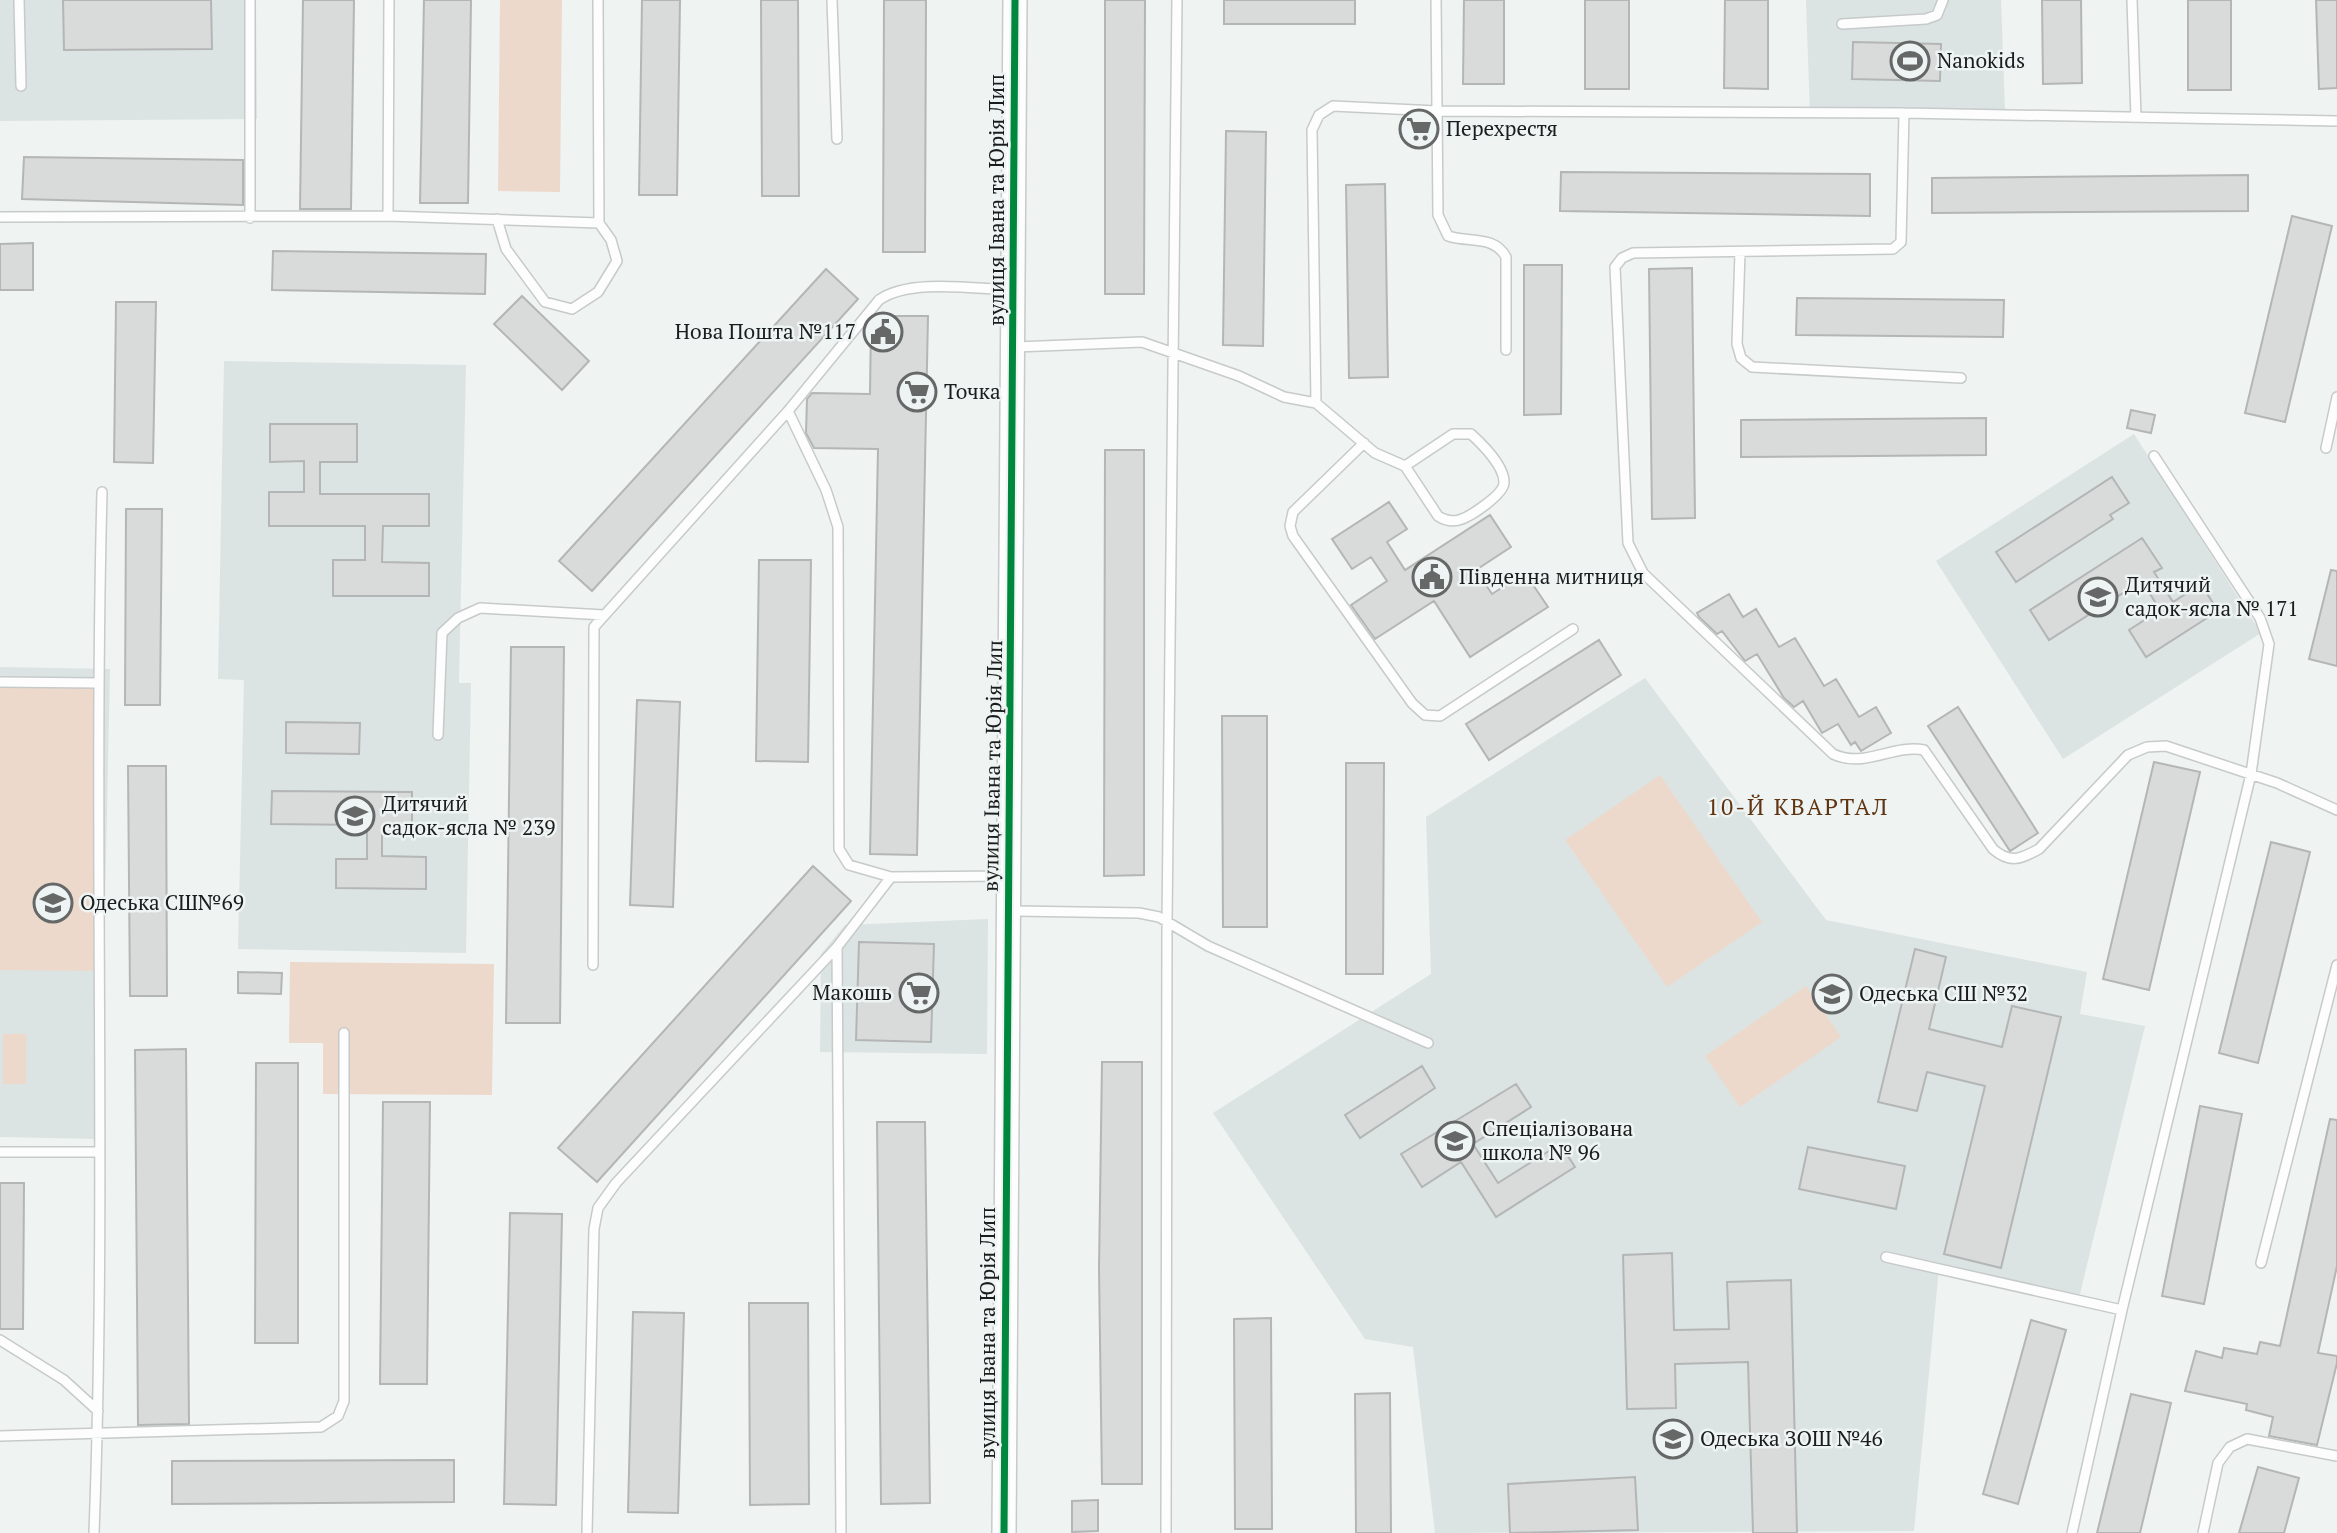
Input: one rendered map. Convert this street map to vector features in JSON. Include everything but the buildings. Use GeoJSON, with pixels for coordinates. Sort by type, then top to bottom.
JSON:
{"type":"FeatureCollection","features":[{"type":"Feature","properties":{"kind":"street","name":"вулиця Івана та Юрія Лип"},"geometry":{"type":"LineString","coordinates":[[1004,1533],[1015,290],[1014,0]]}},
{"type":"Feature","properties":{"kind":"lane"},"geometry":{"type":"LineString","coordinates":[[19,0],[21,86]]}},
{"type":"Feature","properties":{"kind":"lane"},"geometry":{"type":"LineString","coordinates":[[250,0],[250,218]]}},
{"type":"Feature","properties":{"kind":"lane"},"geometry":{"type":"LineString","coordinates":[[388,216],[389,0]]}},
{"type":"Feature","properties":{"kind":"lane"},"geometry":{"type":"LineString","coordinates":[[497,219],[506,249],[545,302],[572,309],[598,292],[617,261],[611,240],[599,223],[598,0]]}},
{"type":"Feature","properties":{"kind":"lane"},"geometry":{"type":"LineString","coordinates":[[832,0],[837,139]]}},
{"type":"Feature","properties":{"kind":"lane"},"geometry":{"type":"LineString","coordinates":[[1166,1533],[1167,922],[1177,0]]}},
{"type":"Feature","properties":{"kind":"lane"},"geometry":{"type":"LineString","coordinates":[[1436,0],[1438,215],[1448,236],[1493,242],[1500,246],[1506,257],[1506,350]]}},
{"type":"Feature","properties":{"kind":"lane"},"geometry":{"type":"LineString","coordinates":[[1842,24],[1926,19],[1937,15],[1943,0]]}},
{"type":"Feature","properties":{"kind":"lane"},"geometry":{"type":"LineString","coordinates":[[2132,0],[2136,117]]}},
{"type":"Feature","properties":{"kind":"lane"},"geometry":{"type":"LineString","coordinates":[[1316,403],[1312,130],[1319,115],[1333,106],[1437,111],[1904,113],[2337,121]]}},
{"type":"Feature","properties":{"kind":"lane"},"geometry":{"type":"LineString","coordinates":[[1904,113],[1901,242],[1893,249],[1633,253],[1622,258],[1615,267],[1628,543],[1643,573],[1833,754],[1844,760],[1864,759],[1911,747],[1924,750],[1993,849],[2004,859],[2020,859],[2039,849],[2128,755],[2147,747],[2166,746],[2252,774],[2337,810]]}},
{"type":"Feature","properties":{"kind":"lane"},"geometry":{"type":"LineString","coordinates":[[0,217],[388,216],[599,223]]}},
{"type":"Feature","properties":{"kind":"lane"},"geometry":{"type":"LineString","coordinates":[[1740,252],[1737,344],[1741,358],[1752,367],[1961,378]]}},
{"type":"Feature","properties":{"kind":"lane"},"geometry":{"type":"LineString","coordinates":[[593,965],[594,627],[788,411],[879,300],[888,293],[910,288],[1015,290]]}},
{"type":"Feature","properties":{"kind":"lane"},"geometry":{"type":"LineString","coordinates":[[1014,347],[1142,342],[1239,376],[1284,397],[1316,403],[1375,453],[1405,466],[1438,516],[1445,521],[1459,520],[1500,495],[1504,485],[1503,477],[1484,447],[1471,434],[1453,434],[1405,466]]}},
{"type":"Feature","properties":{"kind":"lane"},"geometry":{"type":"LineString","coordinates":[[2326,448],[2337,397]]}},
{"type":"Feature","properties":{"kind":"lane"},"geometry":{"type":"LineString","coordinates":[[788,411],[826,490],[838,527],[839,849],[849,865],[891,877],[1009,876]]}},
{"type":"Feature","properties":{"kind":"lane"},"geometry":{"type":"LineString","coordinates":[[1364,443],[1293,512],[1290,526],[1301,548],[1412,703],[1425,715],[1440,716],[1573,629]]}},
{"type":"Feature","properties":{"kind":"lane"},"geometry":{"type":"LineString","coordinates":[[2072,1533],[2122,1310],[2252,774],[2269,644],[2266,629],[2154,456]]}},
{"type":"Feature","properties":{"kind":"lane"},"geometry":{"type":"LineString","coordinates":[[94,1533],[98,1435],[99,1152],[97,683],[102,492]]}},
{"type":"Feature","properties":{"kind":"lane"},"geometry":{"type":"LineString","coordinates":[[438,735],[442,633],[458,618],[480,608],[604,615]]}},
{"type":"Feature","properties":{"kind":"lane"},"geometry":{"type":"LineString","coordinates":[[0,682],[97,683]]}},
{"type":"Feature","properties":{"kind":"lane"},"geometry":{"type":"LineString","coordinates":[[587,1533],[594,1229],[598,1208],[616,1183],[837,947],[891,877]]}},
{"type":"Feature","properties":{"kind":"lane"},"geometry":{"type":"LineString","coordinates":[[1009,911],[1139,913],[1167,922],[1208,946],[1428,1043]]}},
{"type":"Feature","properties":{"kind":"lane"},"geometry":{"type":"LineString","coordinates":[[837,947],[841,1533]]}},
{"type":"Feature","properties":{"kind":"lane"},"geometry":{"type":"LineString","coordinates":[[2261,1263],[2337,965]]}},
{"type":"Feature","properties":{"kind":"lane"},"geometry":{"type":"LineString","coordinates":[[0,1436],[321,1427],[338,1416],[344,1401],[344,1033]]}},
{"type":"Feature","properties":{"kind":"lane"},"geometry":{"type":"LineString","coordinates":[[0,1152],[99,1152]]}},
{"type":"Feature","properties":{"kind":"lane"},"geometry":{"type":"LineString","coordinates":[[1886,1257],[2122,1310]]}},
{"type":"Feature","properties":{"kind":"lane"},"geometry":{"type":"LineString","coordinates":[[0,1340],[64,1380],[98,1411]]}},
{"type":"Feature","properties":{"kind":"lane"},"geometry":{"type":"LineString","coordinates":[[2203,1533],[2218,1463],[2230,1447],[2247,1439],[2337,1456]]}},
{"type":"Feature","properties":{"kind":"shaded area"},"geometry":{"type":"Polygon","coordinates":[[[0,0],[256,0],[257,119],[0,121],[0,0]]]}},
{"type":"Feature","properties":{"kind":"shaded area"},"geometry":{"type":"Polygon","coordinates":[[[500,0],[562,0],[560,192],[498,191],[500,0]]]}},
{"type":"Feature","properties":{"kind":"shaded area"},"geometry":{"type":"Polygon","coordinates":[[[1806,0],[2001,0],[2005,111],[1810,117],[1806,0]]]}},
{"type":"Feature","properties":{"kind":"shaded area"},"geometry":{"type":"Polygon","coordinates":[[[224,361],[466,365],[459,683],[471,683],[466,953],[238,949],[244,680],[218,679],[224,361]]]}},
{"type":"Feature","properties":{"kind":"shaded area","name":"Дитячий садок-ясла № 171"},"geometry":{"type":"Polygon","coordinates":[[[2134,434],[2261,633],[2063,759],[1936,561],[2134,434]]]}},
{"type":"Feature","properties":{"kind":"shaded area","name":"Одеська СШ№69"},"geometry":{"type":"Polygon","coordinates":[[[0,667],[110,669],[100,1139],[0,1137],[0,667]]]}},
{"type":"Feature","properties":{"kind":"shaded area"},"geometry":{"type":"Polygon","coordinates":[[[1645,678],[1826,920],[2087,972],[2080,1014],[2145,1026],[2077,1306],[1939,1268],[1914,1531],[1435,1533],[1413,1347],[1365,1339],[1213,1113],[1431,974],[1426,817],[1645,678]]]}},
{"type":"Feature","properties":{"kind":"shaded area"},"geometry":{"type":"Polygon","coordinates":[[[0,682],[101,683],[97,971],[0,970],[0,682]]]}},
{"type":"Feature","properties":{"kind":"shaded area"},"geometry":{"type":"Polygon","coordinates":[[[1660,775],[1762,922],[1667,987],[1565,840],[1660,775]]]}},
{"type":"Feature","properties":{"kind":"shaded area"},"geometry":{"type":"Polygon","coordinates":[[[988,919],[987,1054],[820,1052],[821,954],[845,925],[988,919]]]}},
{"type":"Feature","properties":{"kind":"shaded area"},"geometry":{"type":"Polygon","coordinates":[[[290,962],[494,964],[492,1095],[323,1094],[323,1043],[289,1043],[290,962]]]}},
{"type":"Feature","properties":{"kind":"shaded area"},"geometry":{"type":"Polygon","coordinates":[[[1806,986],[1841,1037],[1740,1107],[1705,1056],[1806,986]]]}},
{"type":"Feature","properties":{"kind":"shaded area"},"geometry":{"type":"Polygon","coordinates":[[[3,1034],[26,1034],[26,1084],[3,1084],[3,1034]]]}},
{"type":"Feature","properties":{"kind":"cycle path"},"geometry":{"type":"LineString","coordinates":[[1004,1533],[1015,0]]}},
{"type":"Feature","properties":{"kind":"place","name":"Nanokids"},"geometry":{"type":"Point","coordinates":[1910,61]}},
{"type":"Feature","properties":{"kind":"place","name":"Перехрестя"},"geometry":{"type":"Point","coordinates":[1419,129]}},
{"type":"Feature","properties":{"kind":"place","name":"Нова Пошта №117"},"geometry":{"type":"Point","coordinates":[883,332]}},
{"type":"Feature","properties":{"kind":"place","name":"Точка"},"geometry":{"type":"Point","coordinates":[917,392]}},
{"type":"Feature","properties":{"kind":"place","name":"Південна митниця"},"geometry":{"type":"Point","coordinates":[1432,577]}},
{"type":"Feature","properties":{"kind":"place","name":"Дитячий садок-ясла № 171"},"geometry":{"type":"Point","coordinates":[2098,597]}},
{"type":"Feature","properties":{"kind":"place","name":"Дитячий садок-ясла № 239"},"geometry":{"type":"Point","coordinates":[355,816]}},
{"type":"Feature","properties":{"kind":"place","name":"Одеська СШ№69"},"geometry":{"type":"Point","coordinates":[53,903]}},
{"type":"Feature","properties":{"kind":"place","name":"Макошь"},"geometry":{"type":"Point","coordinates":[919,993]}},
{"type":"Feature","properties":{"kind":"place","name":"Одеська СШ №32"},"geometry":{"type":"Point","coordinates":[1832,994]}},
{"type":"Feature","properties":{"kind":"place","name":"Спеціалізована школа № 96"},"geometry":{"type":"Point","coordinates":[1455,1141]}},
{"type":"Feature","properties":{"kind":"place","name":"Одеська ЗОШ №46"},"geometry":{"type":"Point","coordinates":[1673,1439]}},
{"type":"Feature","properties":{"kind":"district","name":"10-Й КВАРТАЛ"},"geometry":{"type":"Point","coordinates":[1798,807]}}]}
